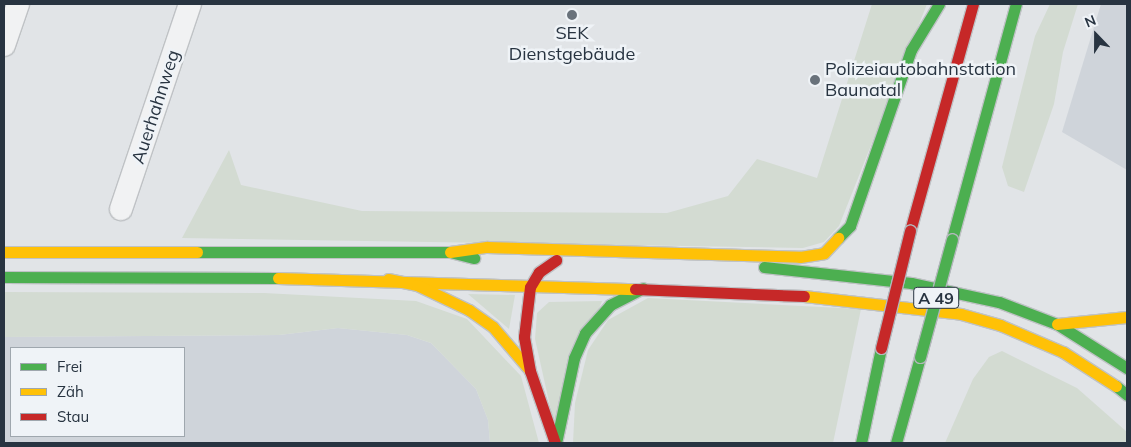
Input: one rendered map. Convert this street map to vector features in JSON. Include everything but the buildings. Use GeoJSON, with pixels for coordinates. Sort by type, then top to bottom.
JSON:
{"type":"FeatureCollection","features":[{"type":"Feature","properties":{"kind":"main road"},"geometry":{"type":"LineString","coordinates":[[4,252],[450,252],[487,247],[800,257],[824,253],[850,226],[912,50],[939,4]]}},
{"type":"Feature","properties":{"kind":"main road","name":"A 49"},"geometry":{"type":"LineString","coordinates":[[861,443],[881,348],[910,231],[973,4]]}},
{"type":"Feature","properties":{"kind":"main road","name":"A 49"},"geometry":{"type":"LineString","coordinates":[[896,443],[1016,4]]}},
{"type":"Feature","properties":{"kind":"main road"},"geometry":{"type":"LineString","coordinates":[[450,252],[484,259],[728,265],[912,283],[998,302],[1057,324],[1124,366]]}},
{"type":"Feature","properties":{"kind":"main road"},"geometry":{"type":"LineString","coordinates":[[556,260],[540,272],[530,287],[524,337],[530,371],[556,443]]}},
{"type":"Feature","properties":{"kind":"main road"},"geometry":{"type":"LineString","coordinates":[[4,276],[388,279],[530,287],[643,288],[841,297],[961,314],[1035,338],[1116,386],[1127,395]]}},
{"type":"Feature","properties":{"kind":"main road"},"geometry":{"type":"LineString","coordinates":[[388,279],[417,285],[470,310],[499,334],[530,371]]}},
{"type":"Feature","properties":{"kind":"main road"},"geometry":{"type":"LineString","coordinates":[[556,443],[574,358],[585,333],[610,305],[643,288]]}},
{"type":"Feature","properties":{"kind":"main road"},"geometry":{"type":"LineString","coordinates":[[1057,324],[1127,317]]}},
{"type":"Feature","properties":{"kind":"main road"},"geometry":{"type":"LineString","coordinates":[[1116,386],[1124,366],[1127,350]]}},
{"type":"Feature","properties":{"kind":"main road"},"geometry":{"type":"LineString","coordinates":[[1116,386],[1127,380]]}},
{"type":"Feature","properties":{"kind":"street"},"geometry":{"type":"LineString","coordinates":[[4,45],[18,4]]}},
{"type":"Feature","properties":{"kind":"street","name":"Auerhahnweg"},"geometry":{"type":"LineString","coordinates":[[121,210],[187,4]]}},
{"type":"Feature","properties":{"kind":"shaded area"},"geometry":{"type":"Polygon","coordinates":[[[872,4],[927,4],[839,226],[824,242],[803,248],[182,238],[229,150],[241,185],[362,211],[667,213],[728,196],[757,159],[817,178],[872,4]]]}},
{"type":"Feature","properties":{"kind":"shaded area"},"geometry":{"type":"Polygon","coordinates":[[[1050,4],[1078,4],[1063,52],[1054,104],[1024,192],[1008,186],[1002,167],[1035,36],[1050,4]]]}},
{"type":"Feature","properties":{"kind":"shaded area"},"geometry":{"type":"Polygon","coordinates":[[[1101,4],[1127,4],[1127,170],[1062,132],[1101,4]]]}},
{"type":"Feature","properties":{"kind":"shaded area"},"geometry":{"type":"Polygon","coordinates":[[[4,292],[264,293],[416,301],[467,319],[521,376],[539,443],[490,443],[488,420],[476,389],[431,343],[407,335],[338,328],[279,335],[4,337],[4,292]]]}},
{"type":"Feature","properties":{"kind":"shaded area"},"geometry":{"type":"Polygon","coordinates":[[[468,294],[515,295],[509,329],[468,294]]]}},
{"type":"Feature","properties":{"kind":"shaded area"},"geometry":{"type":"Polygon","coordinates":[[[648,298],[861,309],[833,443],[573,443],[575,403],[588,350],[608,320],[648,298]]]}},
{"type":"Feature","properties":{"kind":"shaded area"},"geometry":{"type":"Polygon","coordinates":[[[602,301],[554,424],[535,339],[537,313],[549,302],[602,301]]]}},
{"type":"Feature","properties":{"kind":"shaded area"},"geometry":{"type":"Polygon","coordinates":[[[338,328],[407,335],[431,343],[476,389],[488,420],[490,443],[4,443],[4,337],[279,335],[338,328]]]}},
{"type":"Feature","properties":{"kind":"shaded area"},"geometry":{"type":"Polygon","coordinates":[[[1002,351],[1077,388],[1127,432],[1127,443],[945,443],[973,379],[989,357],[1002,351]]]}},
{"type":"Feature","properties":{"kind":"traffic: fast"},"geometry":{"type":"LineString","coordinates":[[838,238],[850,226],[911,50],[939,4]]}},
{"type":"Feature","properties":{"kind":"traffic: fast"},"geometry":{"type":"LineString","coordinates":[[952,239],[1016,4]]}},
{"type":"Feature","properties":{"kind":"traffic: fast"},"geometry":{"type":"LineString","coordinates":[[920,357],[952,239]]}},
{"type":"Feature","properties":{"kind":"traffic: fast"},"geometry":{"type":"LineString","coordinates":[[197,252],[450,252],[474,258]]}},
{"type":"Feature","properties":{"kind":"traffic: fast"},"geometry":{"type":"LineString","coordinates":[[764,267],[911,283],[999,302],[1057,324],[1127,368]]}},
{"type":"Feature","properties":{"kind":"traffic: fast"},"geometry":{"type":"LineString","coordinates":[[4,277],[278,278]]}},
{"type":"Feature","properties":{"kind":"traffic: fast"},"geometry":{"type":"LineString","coordinates":[[556,443],[574,358],[585,333],[610,305],[643,288]]}},
{"type":"Feature","properties":{"kind":"traffic: fast"},"geometry":{"type":"LineString","coordinates":[[861,443],[881,348]]}},
{"type":"Feature","properties":{"kind":"traffic: fast"},"geometry":{"type":"LineString","coordinates":[[896,443],[920,357]]}},
{"type":"Feature","properties":{"kind":"traffic: fast"},"geometry":{"type":"LineString","coordinates":[[1116,386],[1127,395]]}},
{"type":"Feature","properties":{"kind":"traffic: slow"},"geometry":{"type":"LineString","coordinates":[[450,252],[487,247],[800,257],[824,253],[838,238]]}},
{"type":"Feature","properties":{"kind":"traffic: slow"},"geometry":{"type":"LineString","coordinates":[[4,252],[197,252]]}},
{"type":"Feature","properties":{"kind":"traffic: slow"},"geometry":{"type":"LineString","coordinates":[[278,278],[635,289]]}},
{"type":"Feature","properties":{"kind":"traffic: slow"},"geometry":{"type":"LineString","coordinates":[[388,279],[417,285],[469,310],[493,327],[528,368]]}},
{"type":"Feature","properties":{"kind":"traffic: slow"},"geometry":{"type":"LineString","coordinates":[[804,296],[961,314],[1000,325],[1063,352],[1116,386]]}},
{"type":"Feature","properties":{"kind":"traffic: slow"},"geometry":{"type":"LineString","coordinates":[[1057,324],[1127,317]]}},
{"type":"Feature","properties":{"kind":"traffic: jam"},"geometry":{"type":"LineString","coordinates":[[910,231],[973,4]]}},
{"type":"Feature","properties":{"kind":"traffic: jam"},"geometry":{"type":"LineString","coordinates":[[881,348],[910,231]]}},
{"type":"Feature","properties":{"kind":"traffic: jam"},"geometry":{"type":"LineString","coordinates":[[555,443],[530,371],[524,337],[530,287],[539,272],[556,260]]}},
{"type":"Feature","properties":{"kind":"traffic: jam"},"geometry":{"type":"LineString","coordinates":[[635,289],[804,296]]}},
{"type":"Feature","properties":{"kind":"place","name":"SEK Dienstgebäude"},"geometry":{"type":"Point","coordinates":[572,15]}},
{"type":"Feature","properties":{"kind":"place","name":"Polizeiautobahnstation Baunatal"},"geometry":{"type":"Point","coordinates":[815,80]}}]}
